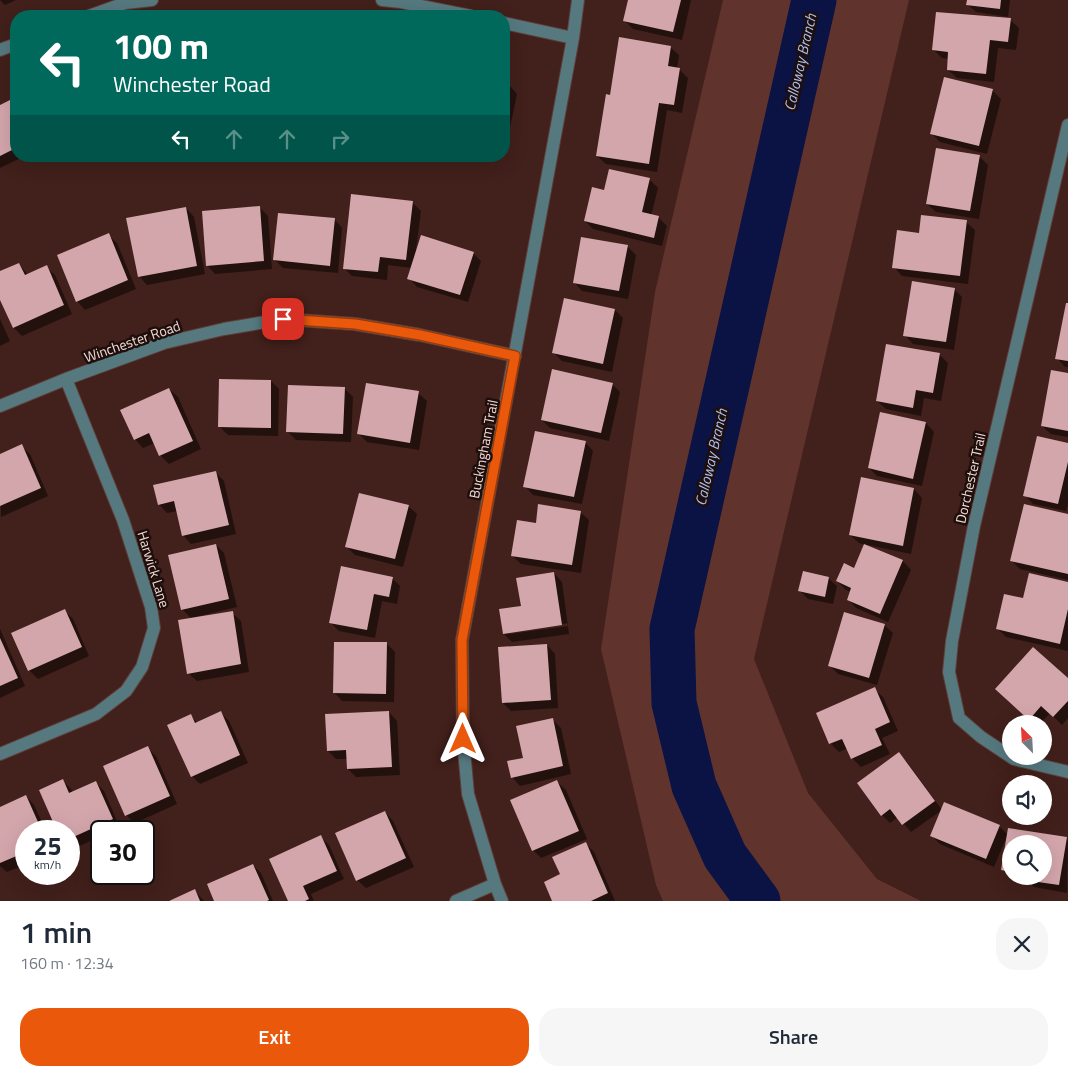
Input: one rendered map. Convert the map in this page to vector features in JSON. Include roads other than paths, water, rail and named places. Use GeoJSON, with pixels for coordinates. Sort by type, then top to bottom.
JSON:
{"type":"FeatureCollection","features":[{"type":"Feature","properties":{"kind":"street"},"geometry":{"type":"LineString","coordinates":[[103,10],[125,1],[152,0]]}},
{"type":"Feature","properties":{"kind":"street"},"geometry":{"type":"LineString","coordinates":[[382,0],[441,10]]}},
{"type":"Feature","properties":{"kind":"street","name":"Buckingham Trail"},"geometry":{"type":"LineString","coordinates":[[502,901],[495,884],[468,794],[463,739],[462,640],[574,38],[578,0]]}},
{"type":"Feature","properties":{"kind":"street"},"geometry":{"type":"LineString","coordinates":[[510,24],[574,38]]}},
{"type":"Feature","properties":{"kind":"street","name":"Dorchester Trail"},"geometry":{"type":"LineString","coordinates":[[1068,125],[974,526],[952,641],[949,672],[959,718],[981,737],[1014,759],[1068,772]]}},
{"type":"Feature","properties":{"kind":"street","name":"Winchester Road"},"geometry":{"type":"LineString","coordinates":[[0,406],[66,379],[164,343],[224,329],[283,319],[355,324],[420,335],[515,356]]}},
{"type":"Feature","properties":{"kind":"street","name":"Harwick Lane"},"geometry":{"type":"LineString","coordinates":[[0,754],[96,714],[126,691],[142,667],[154,628],[151,607],[123,520],[66,379]]}},
{"type":"Feature","properties":{"kind":"street"},"geometry":{"type":"LineString","coordinates":[[456,901],[495,884]]}},
{"type":"Feature","properties":{"kind":"waterway","name":"Calloway Branch"},"geometry":{"type":"LineString","coordinates":[[758,901],[725,856],[694,786],[674,703],[672,629],[814,0]]}}]}
